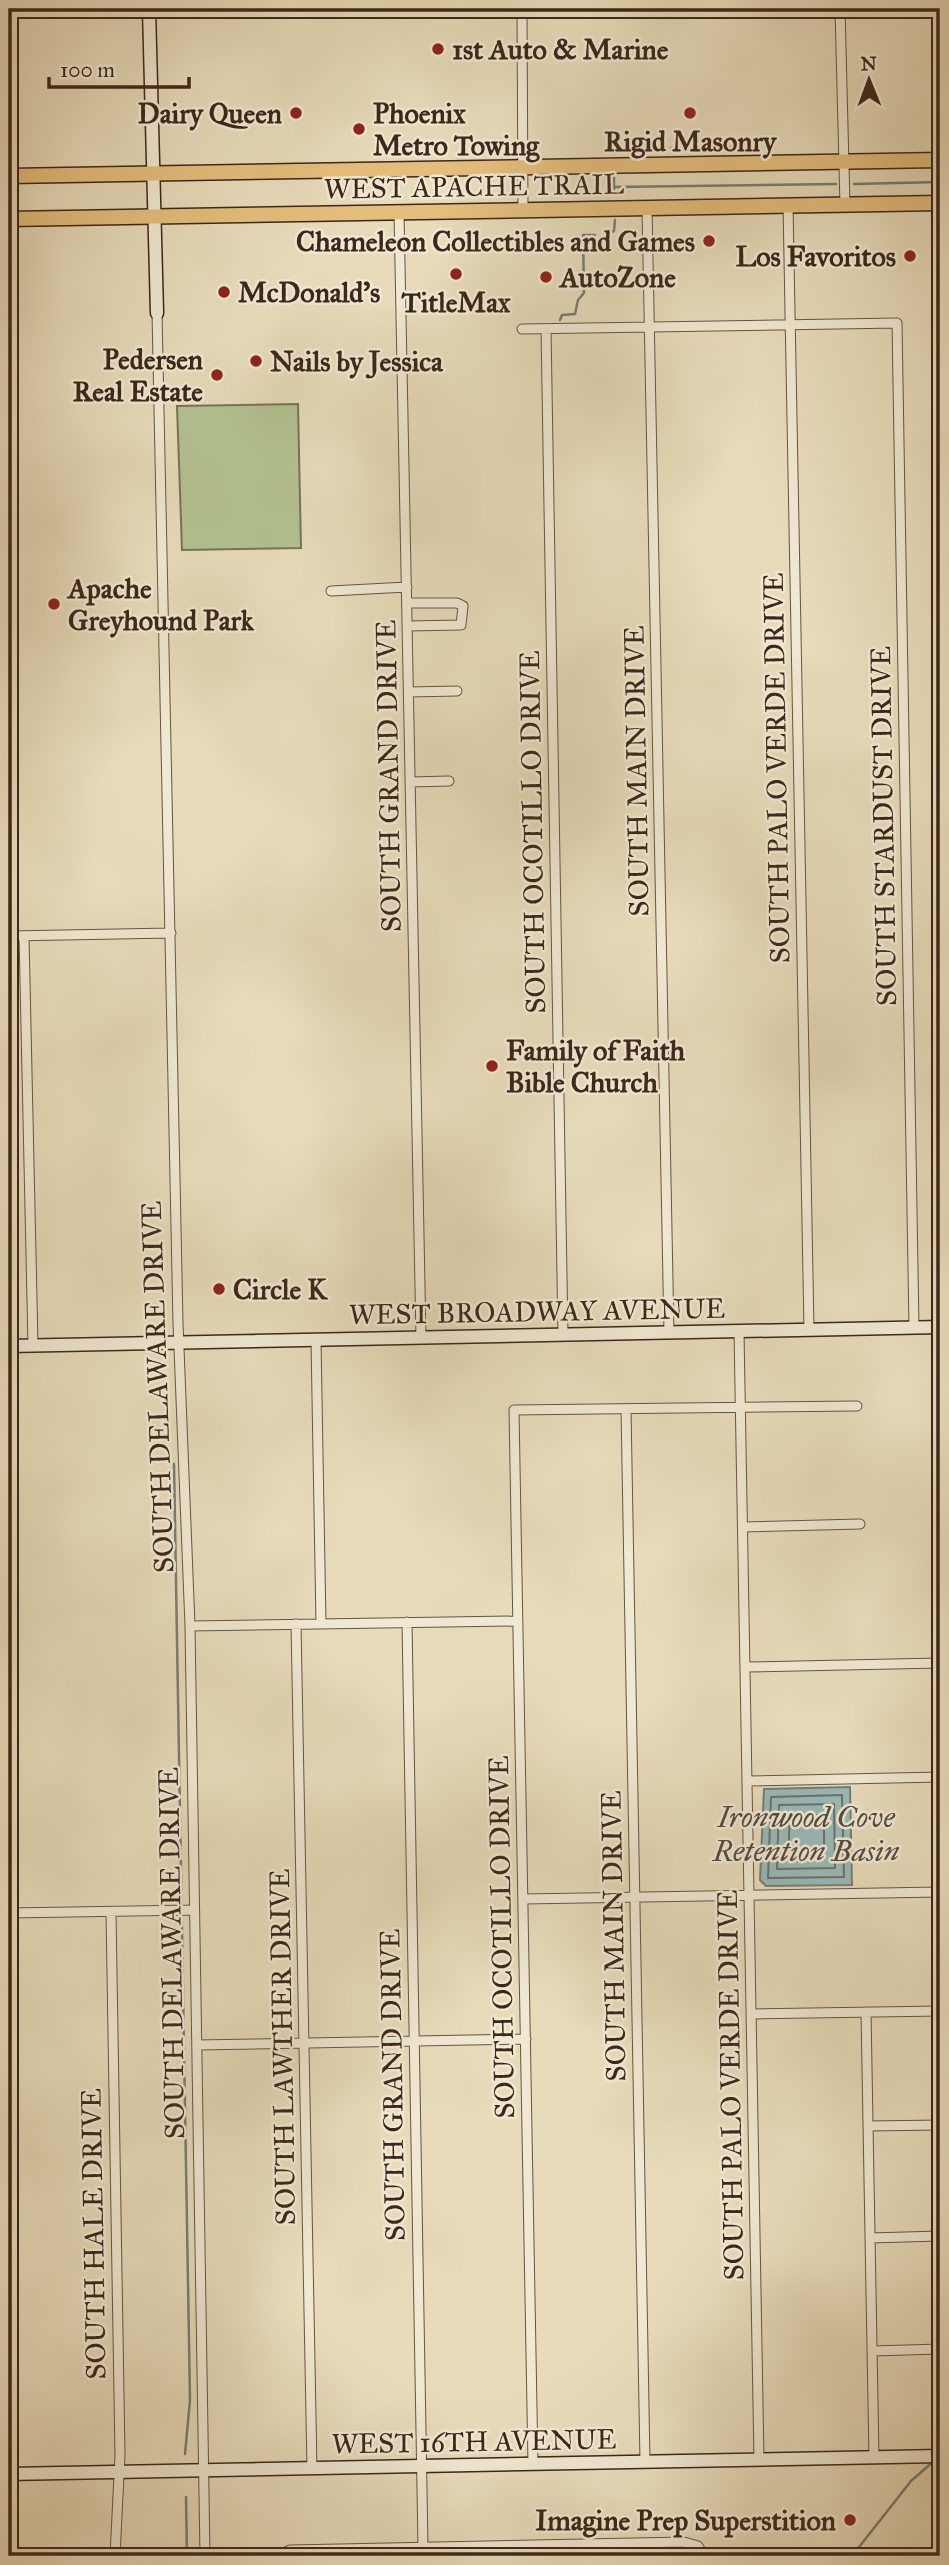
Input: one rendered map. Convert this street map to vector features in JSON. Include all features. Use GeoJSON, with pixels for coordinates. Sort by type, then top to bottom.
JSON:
{"type":"FeatureCollection","features":[{"type":"Feature","properties":{"kind":"main road","name":"WEST APACHE TRAIL"},"geometry":{"type":"LineString","coordinates":[[9,176],[940,160]]}},
{"type":"Feature","properties":{"kind":"main road","name":"WEST APACHE TRAIL"},"geometry":{"type":"LineString","coordinates":[[9,219],[940,203]]}},
{"type":"Feature","properties":{"kind":"street","name":"SOUTH DELAWARE DRIVE"},"geometry":{"type":"LineString","coordinates":[[149,9],[178,1343],[190,1626],[185,1910],[197,2045],[205,2556]]}},
{"type":"Feature","properties":{"kind":"street"},"geometry":{"type":"LineString","coordinates":[[522,9],[523,210]]}},
{"type":"Feature","properties":{"kind":"street"},"geometry":{"type":"LineString","coordinates":[[840,9],[845,205]]}},
{"type":"Feature","properties":{"kind":"street","name":"SOUTH PALO VERDE DRIVE"},"geometry":{"type":"LineString","coordinates":[[789,204],[809,1330]]}},
{"type":"Feature","properties":{"kind":"street","name":"SOUTH MAIN DRIVE"},"geometry":{"type":"LineString","coordinates":[[647,208],[669,1333]]}},
{"type":"Feature","properties":{"kind":"street","name":"SOUTH GRAND DRIVE"},"geometry":{"type":"LineString","coordinates":[[399,213],[421,1338]]}},
{"type":"Feature","properties":{"kind":"street","name":"SOUTH STARDUST DRIVE"},"geometry":{"type":"LineString","coordinates":[[791,325],[897,323],[914,1328]]}},
{"type":"Feature","properties":{"kind":"street"},"geometry":{"type":"LineString","coordinates":[[522,329],[791,325]]}},
{"type":"Feature","properties":{"kind":"street","name":"SOUTH OCOTILLO DRIVE"},"geometry":{"type":"LineString","coordinates":[[546,329],[563,1335]]}},
{"type":"Feature","properties":{"kind":"street"},"geometry":{"type":"LineString","coordinates":[[331,591],[407,587]]}},
{"type":"Feature","properties":{"kind":"street"},"geometry":{"type":"LineString","coordinates":[[407,603],[457,603],[463,606],[464,620],[461,625],[407,626]]}},
{"type":"Feature","properties":{"kind":"street"},"geometry":{"type":"LineString","coordinates":[[408,692],[457,691]]}},
{"type":"Feature","properties":{"kind":"street"},"geometry":{"type":"LineString","coordinates":[[410,782],[449,781]]}},
{"type":"Feature","properties":{"kind":"street"},"geometry":{"type":"LineString","coordinates":[[9,936],[171,933]]}},
{"type":"Feature","properties":{"kind":"street"},"geometry":{"type":"LineString","coordinates":[[24,936],[33,1345]]}},
{"type":"Feature","properties":{"kind":"street","name":"WEST BROADWAY AVENUE"},"geometry":{"type":"LineString","coordinates":[[9,1346],[940,1328]]}},
{"type":"Feature","properties":{"kind":"street","name":"SOUTH PALO VERDE DRIVE"},"geometry":{"type":"LineString","coordinates":[[739,1332],[760,2460]]}},
{"type":"Feature","properties":{"kind":"street"},"geometry":{"type":"LineString","coordinates":[[316,1340],[321,1624]]}},
{"type":"Feature","properties":{"kind":"street"},"geometry":{"type":"LineString","coordinates":[[626,1409],[857,1406]]}},
{"type":"Feature","properties":{"kind":"street","name":"SOUTH MAIN DRIVE"},"geometry":{"type":"LineString","coordinates":[[626,1409],[645,2462]]}},
{"type":"Feature","properties":{"kind":"street","name":"SOUTH OCOTILLO DRIVE"},"geometry":{"type":"LineString","coordinates":[[533,2464],[514,1410],[626,1409]]}},
{"type":"Feature","properties":{"kind":"street"},"geometry":{"type":"LineString","coordinates":[[743,1527],[860,1524]]}},
{"type":"Feature","properties":{"kind":"street"},"geometry":{"type":"LineString","coordinates":[[190,1626],[517,1621]]}},
{"type":"Feature","properties":{"kind":"street","name":"SOUTH GRAND DRIVE"},"geometry":{"type":"LineString","coordinates":[[407,1622],[423,2547]]}},
{"type":"Feature","properties":{"kind":"street","name":"SOUTH LAWTHER DRIVE"},"geometry":{"type":"LineString","coordinates":[[296,1624],[312,2469]]}},
{"type":"Feature","properties":{"kind":"street"},"geometry":{"type":"LineString","coordinates":[[746,1667],[940,1663]]}},
{"type":"Feature","properties":{"kind":"street"},"geometry":{"type":"LineString","coordinates":[[747,1781],[940,1777]]}},
{"type":"Feature","properties":{"kind":"street"},"geometry":{"type":"LineString","coordinates":[[523,1899],[940,1892]]}},
{"type":"Feature","properties":{"kind":"street"},"geometry":{"type":"LineString","coordinates":[[9,1913],[185,1910]]}},
{"type":"Feature","properties":{"kind":"street","name":"SOUTH HALE DRIVE"},"geometry":{"type":"LineString","coordinates":[[111,1912],[118,2472],[115,2556]]}},
{"type":"Feature","properties":{"kind":"street"},"geometry":{"type":"LineString","coordinates":[[752,2014],[940,2011]]}},
{"type":"Feature","properties":{"kind":"street"},"geometry":{"type":"LineString","coordinates":[[866,2012],[874,2458]]}},
{"type":"Feature","properties":{"kind":"street"},"geometry":{"type":"LineString","coordinates":[[197,2045],[526,2039]]}},
{"type":"Feature","properties":{"kind":"street"},"geometry":{"type":"LineString","coordinates":[[869,2126],[940,2125]]}},
{"type":"Feature","properties":{"kind":"street"},"geometry":{"type":"LineString","coordinates":[[870,2238],[940,2236]]}},
{"type":"Feature","properties":{"kind":"street"},"geometry":{"type":"LineString","coordinates":[[873,2351],[940,2349]]}},
{"type":"Feature","properties":{"kind":"street","name":"WEST 16TH AVENUE"},"geometry":{"type":"LineString","coordinates":[[9,2474],[940,2456]]}},
{"type":"Feature","properties":{"kind":"street"},"geometry":{"type":"LineString","coordinates":[[279,2555],[290,2550],[684,2542],[698,2546],[704,2556]]}},
{"type":"Feature","properties":{"kind":"green space"},"geometry":{"type":"Polygon","coordinates":[[[298,404],[301,548],[182,550],[177,406],[298,404]]]}},
{"type":"Feature","properties":{"kind":"water","name":"Ironwood Cove Retention Basin"},"geometry":{"type":"Polygon","coordinates":[[[850,1787],[852,1885],[766,1886],[760,1880],[764,1789],[850,1787]]]}},
{"type":"Feature","properties":{"kind":"waterway"},"geometry":{"type":"LineString","coordinates":[[705,148],[734,147]]}},
{"type":"Feature","properties":{"kind":"waterway"},"geometry":{"type":"LineString","coordinates":[[614,153],[616,148]]}},
{"type":"Feature","properties":{"kind":"waterway"},"geometry":{"type":"LineString","coordinates":[[632,148],[661,148]]}},
{"type":"Feature","properties":{"kind":"waterway"},"geometry":{"type":"LineString","coordinates":[[671,148],[685,148]]}},
{"type":"Feature","properties":{"kind":"waterway"},"geometry":{"type":"LineString","coordinates":[[614,177],[614,195]]}},
{"type":"Feature","properties":{"kind":"waterway"},"geometry":{"type":"LineString","coordinates":[[854,184],[940,182]]}},
{"type":"Feature","properties":{"kind":"waterway"},"geometry":{"type":"LineString","coordinates":[[614,187],[836,184]]}},
{"type":"Feature","properties":{"kind":"waterway"},"geometry":{"type":"LineString","coordinates":[[606,234],[614,231],[615,220]]}},
{"type":"Feature","properties":{"kind":"waterway"},"geometry":{"type":"LineString","coordinates":[[560,320],[562,315],[575,314],[578,300],[584,293],[583,235],[595,235]]}},
{"type":"Feature","properties":{"kind":"waterway"},"geometry":{"type":"LineString","coordinates":[[174,1464],[190,2400],[185,2454]]}},
{"type":"Feature","properties":{"kind":"waterway"},"geometry":{"type":"LineString","coordinates":[[852,2556],[911,2481],[935,2460]]}},
{"type":"Feature","properties":{"kind":"waterway"},"geometry":{"type":"LineString","coordinates":[[186,2497],[187,2556]]}},
{"type":"Feature","properties":{"kind":"place","name":"1st Auto & Marine"},"geometry":{"type":"Point","coordinates":[438,49]}},
{"type":"Feature","properties":{"kind":"place","name":"Dairy Queen"},"geometry":{"type":"Point","coordinates":[296,113]}},
{"type":"Feature","properties":{"kind":"place","name":"Rigid Masonry"},"geometry":{"type":"Point","coordinates":[690,113]}},
{"type":"Feature","properties":{"kind":"place","name":"Phoenix Metro Towing"},"geometry":{"type":"Point","coordinates":[359,129]}},
{"type":"Feature","properties":{"kind":"place","name":"Chameleon Collectibles and Games"},"geometry":{"type":"Point","coordinates":[709,241]}},
{"type":"Feature","properties":{"kind":"place","name":"Los Favoritos"},"geometry":{"type":"Point","coordinates":[910,256]}},
{"type":"Feature","properties":{"kind":"place","name":"TitleMax"},"geometry":{"type":"Point","coordinates":[456,274]}},
{"type":"Feature","properties":{"kind":"place","name":"AutoZone"},"geometry":{"type":"Point","coordinates":[546,277]}},
{"type":"Feature","properties":{"kind":"place","name":"McDonald's"},"geometry":{"type":"Point","coordinates":[224,292]}},
{"type":"Feature","properties":{"kind":"place","name":"Nails by Jessica"},"geometry":{"type":"Point","coordinates":[256,361]}},
{"type":"Feature","properties":{"kind":"place","name":"Pedersen Real Estate"},"geometry":{"type":"Point","coordinates":[217,375]}},
{"type":"Feature","properties":{"kind":"place","name":"Apache Greyhound Park"},"geometry":{"type":"Point","coordinates":[54,604]}},
{"type":"Feature","properties":{"kind":"place","name":"Family of Faith Bible Church"},"geometry":{"type":"Point","coordinates":[492,1066]}},
{"type":"Feature","properties":{"kind":"place","name":"Circle K"},"geometry":{"type":"Point","coordinates":[219,1289]}},
{"type":"Feature","properties":{"kind":"place","name":"Imagine Prep Superstition"},"geometry":{"type":"Point","coordinates":[850,2520]}}]}
